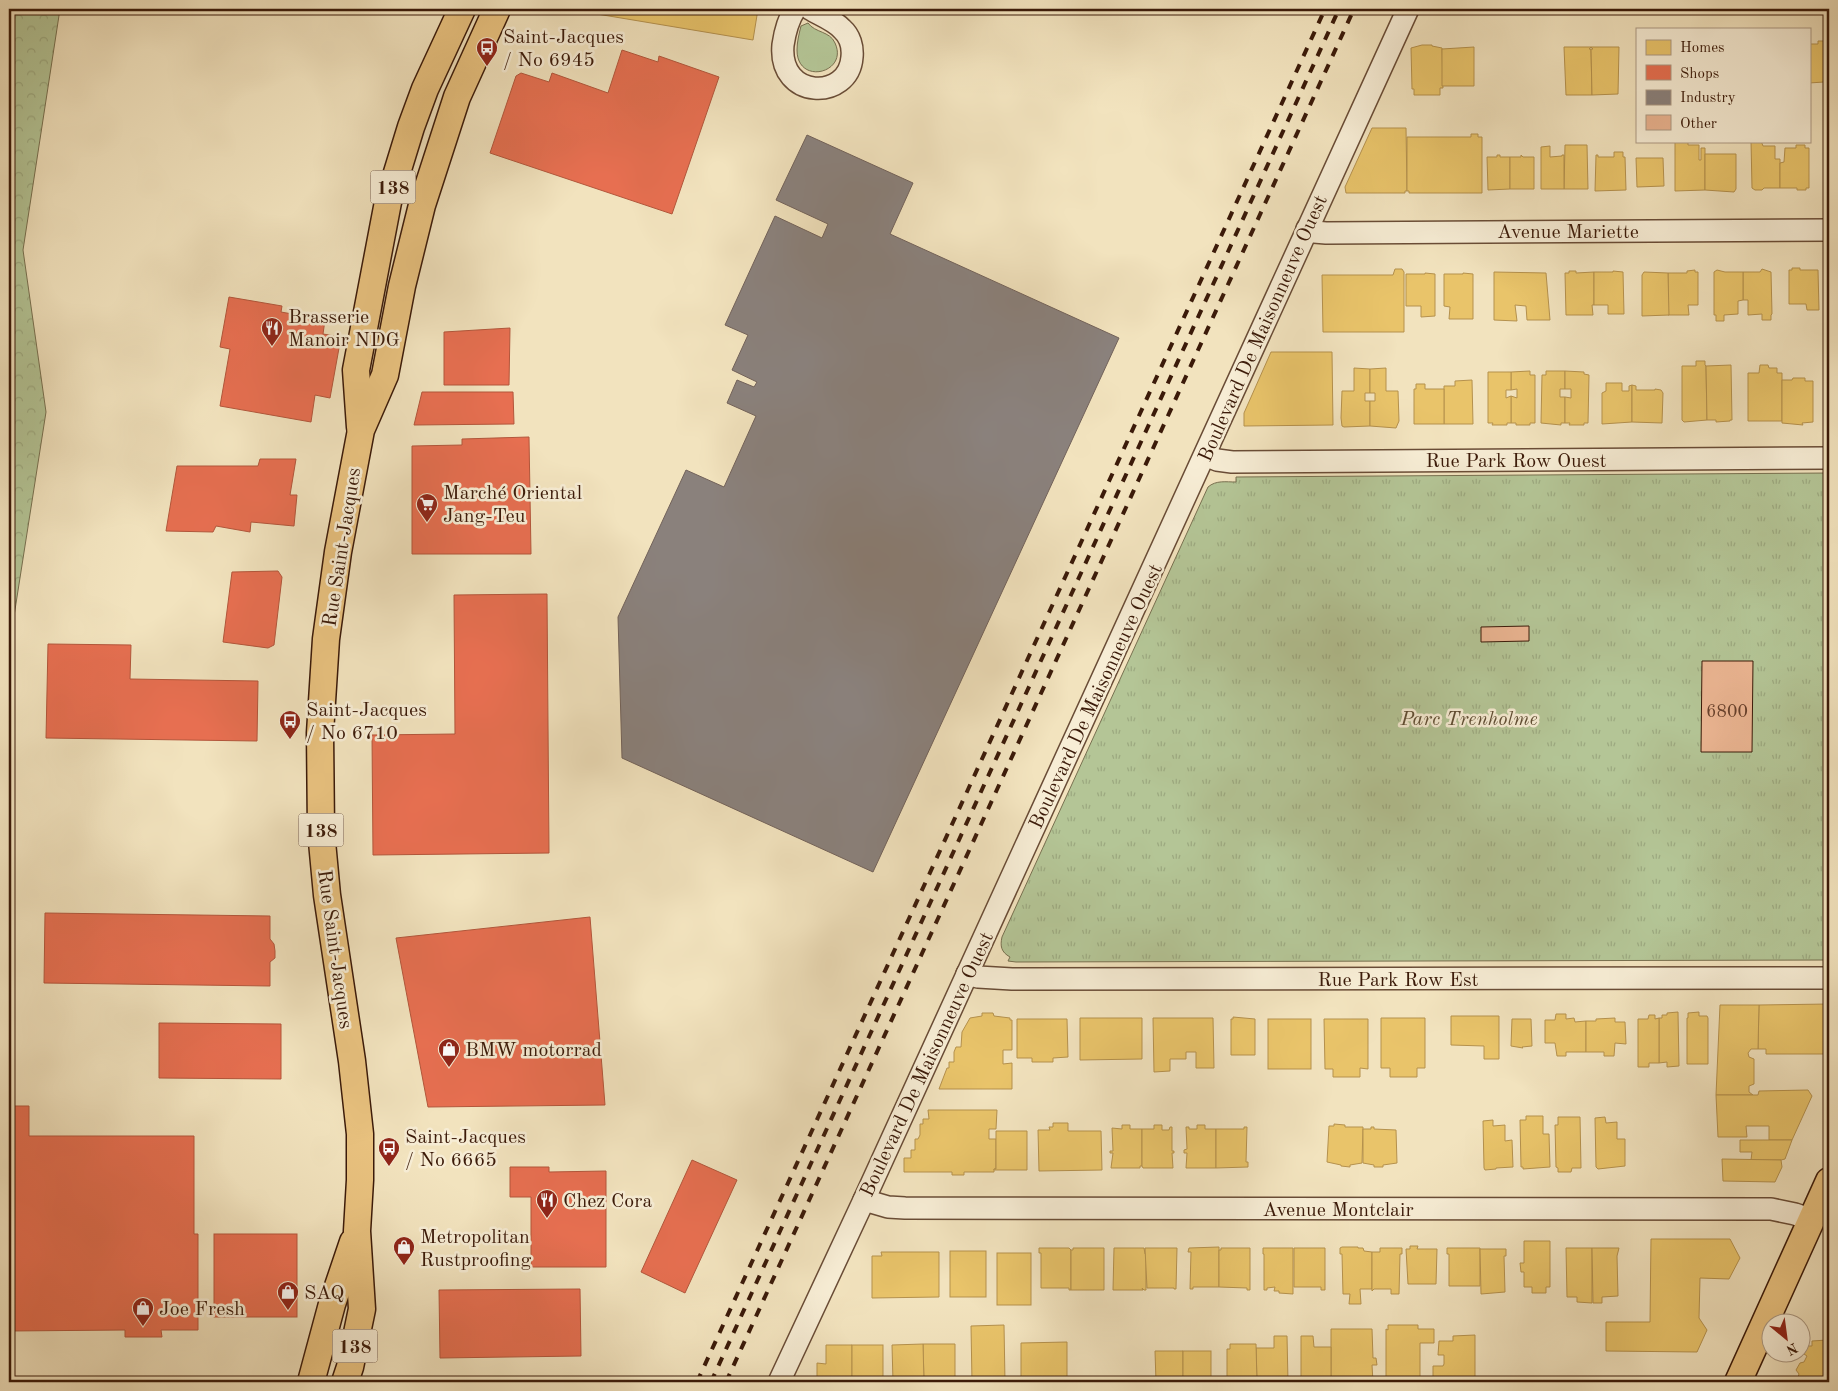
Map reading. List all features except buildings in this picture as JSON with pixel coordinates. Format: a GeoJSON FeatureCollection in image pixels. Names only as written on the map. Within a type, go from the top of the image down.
{"type":"FeatureCollection","features":[{"type":"Feature","properties":{"kind":"main road","name":"Rue Saint-Jacques"},"geometry":{"type":"LineString","coordinates":[[361,430],[356,370],[388,202],[417,111],[436,64],[462,9]]}},
{"type":"Feature","properties":{"kind":"main road","name":"Rue Saint-Jacques"},"geometry":{"type":"LineString","coordinates":[[345,1382],[350,1367],[362,1308],[357,1231],[360,1134],[352,1061],[327,895],[321,831],[319,783],[320,718],[326,639],[338,552],[361,430],[385,375],[406,264],[432,169],[457,97],[497,9]]}},
{"type":"Feature","properties":{"kind":"main road"},"geometry":{"type":"LineString","coordinates":[[1738,1382],[1829,1181]]}},
{"type":"Feature","properties":{"kind":"main road","name":"Rue Saint-Jacques"},"geometry":{"type":"LineString","coordinates":[[311,1382],[332,1304],[357,1231]]}},
{"type":"Feature","properties":{"kind":"street"},"geometry":{"type":"LineString","coordinates":[[795,9],[787,21],[782,54],[784,65],[790,76],[799,84],[810,88],[822,88],[833,85],[842,79],[852,60],[852,49],[849,38],[843,29],[810,9]]}},
{"type":"Feature","properties":{"kind":"street","name":"Boulevard De Maisonneuve Ouest"},"geometry":{"type":"LineString","coordinates":[[778,1382],[864,1200],[1408,9]]}},
{"type":"Feature","properties":{"kind":"street","name":"Avenue Mariette"},"geometry":{"type":"LineString","coordinates":[[1307,228],[1314,232],[1326,233],[1829,230]]}},
{"type":"Feature","properties":{"kind":"street","name":"Rue Park Row Ouest"},"geometry":{"type":"LineString","coordinates":[[1205,455],[1217,460],[1232,462],[1829,458]]}},
{"type":"Feature","properties":{"kind":"street","name":"Rue Park Row Est"},"geometry":{"type":"LineString","coordinates":[[967,974],[978,977],[1012,979],[1829,978]]}},
{"type":"Feature","properties":{"kind":"street","name":"Avenue Montclair"},"geometry":{"type":"LineString","coordinates":[[864,1200],[888,1207],[905,1208],[1771,1209],[1812,1220]]}},
{"type":"Feature","properties":{"kind":"green space"},"geometry":{"type":"Polygon","coordinates":[[[9,9],[60,9],[23,250],[46,412],[9,648],[9,9]]]}},
{"type":"Feature","properties":{"kind":"green space"},"geometry":{"type":"Polygon","coordinates":[[[808,23],[814,29],[830,36],[835,43],[837,53],[835,62],[829,68],[821,71],[813,72],[805,68],[799,61],[797,50],[801,26],[808,23]]]}},
{"type":"Feature","properties":{"kind":"green space","name":"Parc Trenholme"},"geometry":{"type":"Polygon","coordinates":[[[1829,473],[1829,960],[1008,961],[1010,957],[1002,948],[1002,937],[1208,487],[1214,483],[1236,482],[1236,477],[1829,473]]]}},
{"type":"Feature","properties":{"kind":"railway"},"geometry":{"type":"LineString","coordinates":[[697,1382],[1325,9]]}},
{"type":"Feature","properties":{"kind":"railway"},"geometry":{"type":"LineString","coordinates":[[711,1382],[1339,9]]}},
{"type":"Feature","properties":{"kind":"railway"},"geometry":{"type":"LineString","coordinates":[[726,1382],[1354,9]]}},
{"type":"Feature","properties":{"kind":"place","name":"Saint-Jacques / No 6945"},"geometry":{"type":"Point","coordinates":[487,67]}},
{"type":"Feature","properties":{"kind":"place","name":"Brasserie Manoir NDG"},"geometry":{"type":"Point","coordinates":[272,347]}},
{"type":"Feature","properties":{"kind":"place","name":"Marché Oriental Jang-Teu"},"geometry":{"type":"Point","coordinates":[427,523]}},
{"type":"Feature","properties":{"kind":"place","name":"Saint-Jacques / No 6710"},"geometry":{"type":"Point","coordinates":[290,740]}},
{"type":"Feature","properties":{"kind":"place","name":"BMW motorrad"},"geometry":{"type":"Point","coordinates":[449,1068]}},
{"type":"Feature","properties":{"kind":"place","name":"Saint-Jacques / No 6665"},"geometry":{"type":"Point","coordinates":[389,1167]}},
{"type":"Feature","properties":{"kind":"place","name":"Chez Cora"},"geometry":{"type":"Point","coordinates":[547,1219]}},
{"type":"Feature","properties":{"kind":"place","name":"Metropolitan Rustproofing"},"geometry":{"type":"Point","coordinates":[404,1266]}},
{"type":"Feature","properties":{"kind":"place","name":"SAQ"},"geometry":{"type":"Point","coordinates":[288,1311]}},
{"type":"Feature","properties":{"kind":"place","name":"Joe Fresh"},"geometry":{"type":"Point","coordinates":[143,1327]}}]}
